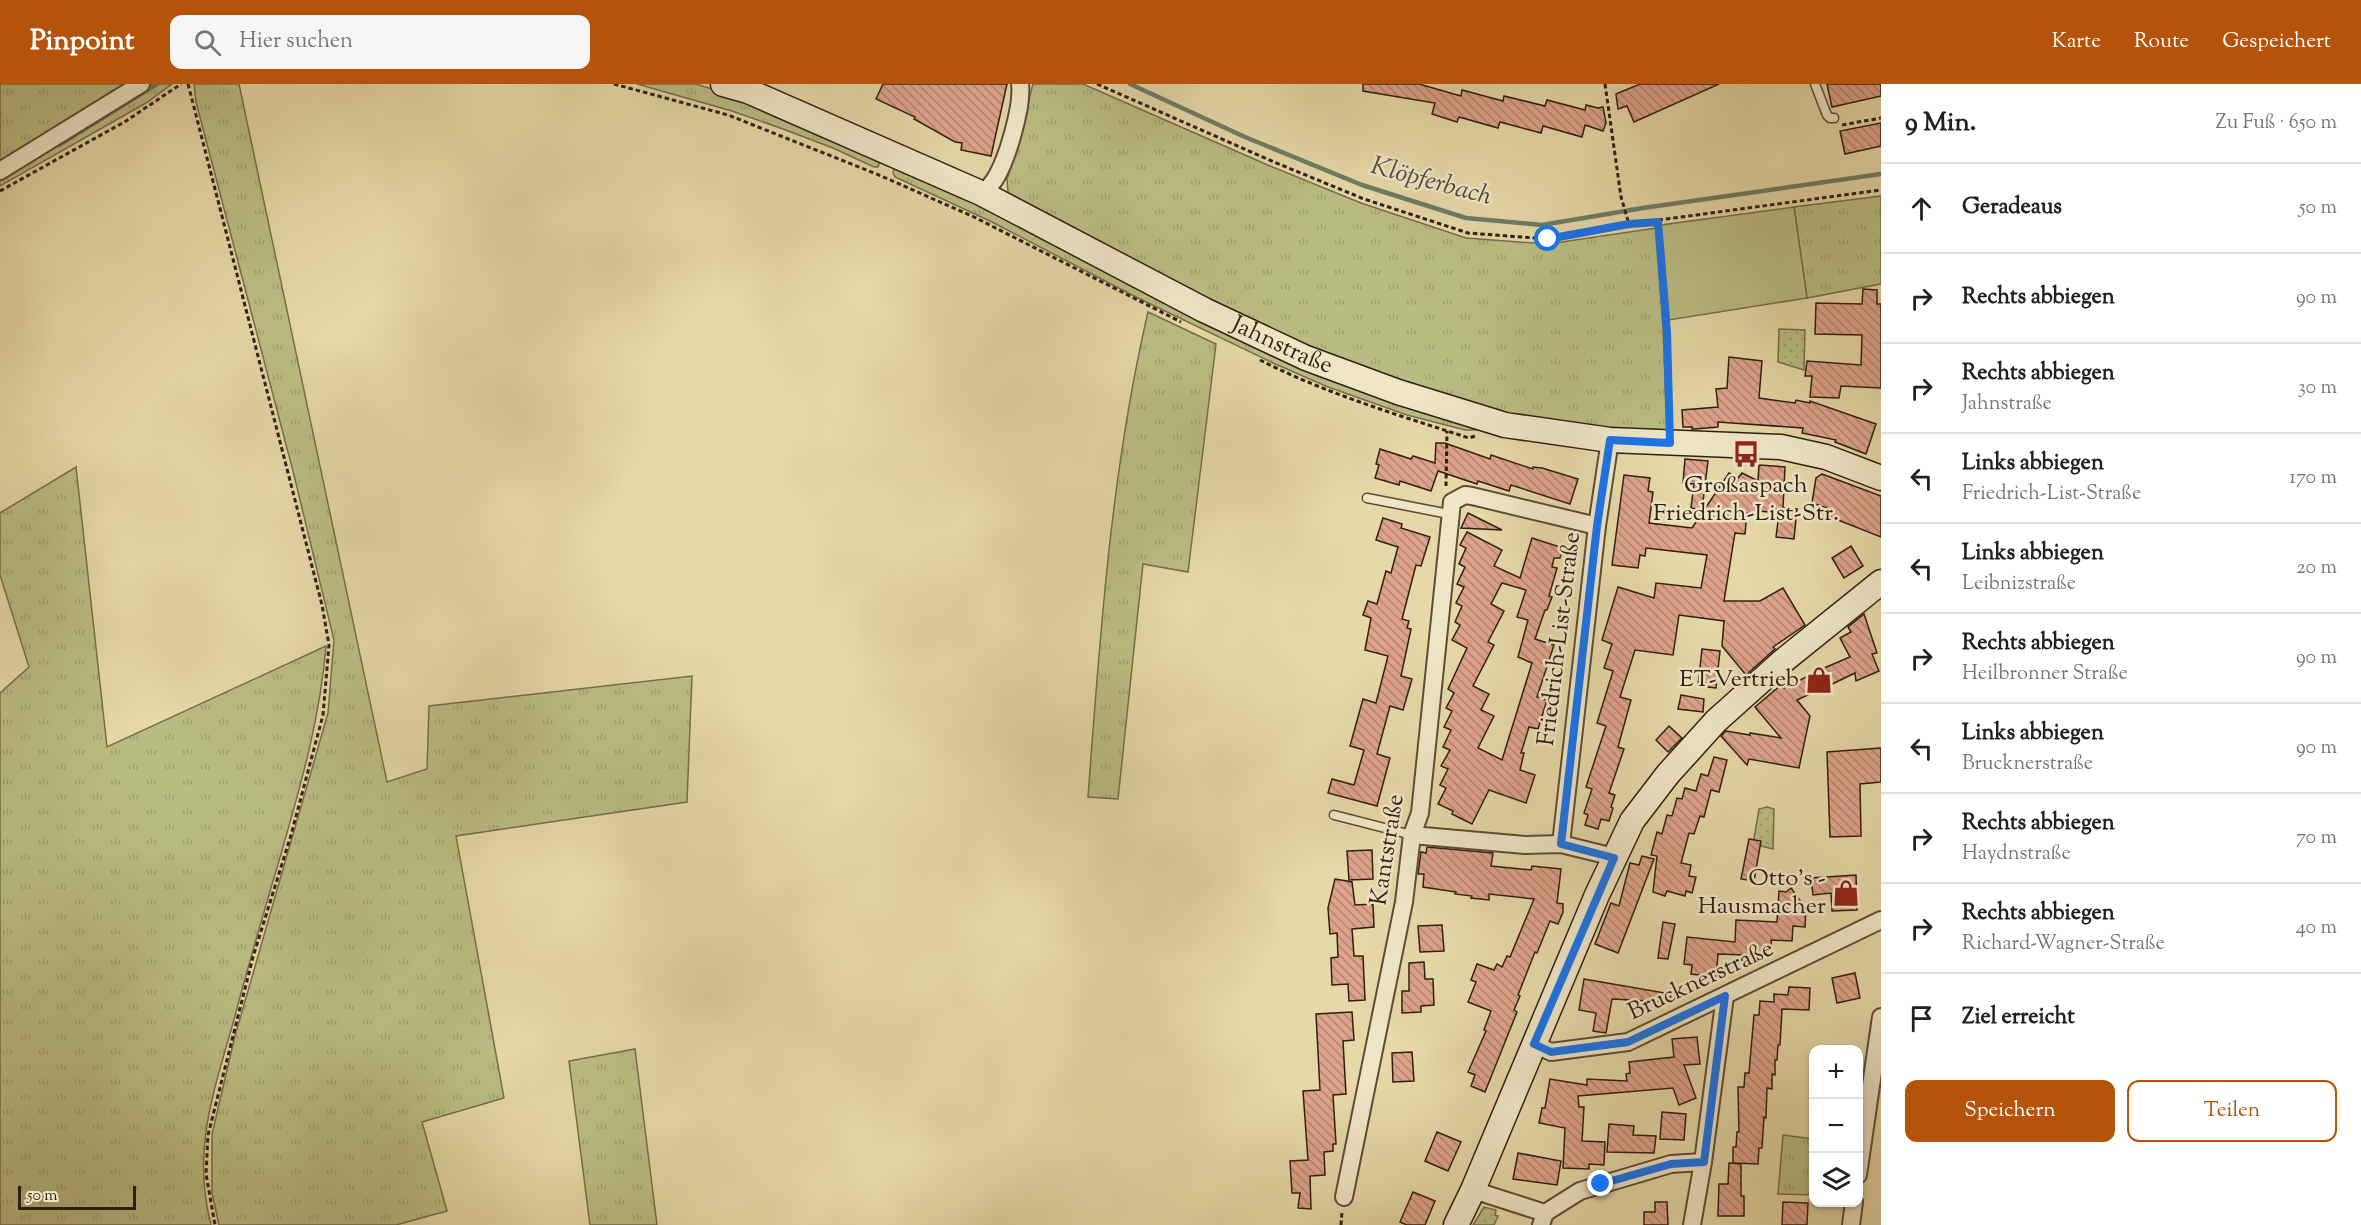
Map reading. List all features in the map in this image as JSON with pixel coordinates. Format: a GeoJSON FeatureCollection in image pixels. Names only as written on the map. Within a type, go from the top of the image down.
{"type":"FeatureCollection","features":[{"type":"Feature","properties":{"kind":"street"},"geometry":{"type":"LineString","coordinates":[[0,171],[141,84]]}},
{"type":"Feature","properties":{"kind":"street","name":"Jahnstraße"},"geometry":{"type":"LineString","coordinates":[[723,84],[748,91],[983,194],[1204,310],[1306,358],[1398,392],[1505,425],[1610,440],[1782,447],[1826,457],[1881,478]]}},
{"type":"Feature","properties":{"kind":"street"},"geometry":{"type":"LineString","coordinates":[[983,194],[996,178],[1011,138],[1022,96],[1020,84]]}},
{"type":"Feature","properties":{"kind":"street","name":"Friedrich-List-Straße"},"geometry":{"type":"LineString","coordinates":[[1561,844],[1597,526],[1610,440]]}},
{"type":"Feature","properties":{"kind":"street"},"geometry":{"type":"LineString","coordinates":[[1450,508],[1465,495],[1597,526]]}},
{"type":"Feature","properties":{"kind":"street","name":"Kantstraße"},"geometry":{"type":"LineString","coordinates":[[1344,1197],[1404,902],[1412,835],[1420,813],[1450,508]]}},
{"type":"Feature","properties":{"kind":"street"},"geometry":{"type":"LineString","coordinates":[[1456,1225],[1632,821],[1668,774],[1716,721],[1783,661],[1881,582]]}},
{"type":"Feature","properties":{"kind":"street"},"geometry":{"type":"LineString","coordinates":[[1412,835],[1525,845],[1561,844],[1614,858]]}},
{"type":"Feature","properties":{"kind":"street","name":"Brucknerstraße"},"geometry":{"type":"LineString","coordinates":[[1534,1044],[1551,1052],[1628,1042],[1881,920]]}},
{"type":"Feature","properties":{"kind":"street"},"geometry":{"type":"LineString","coordinates":[[1692,1225],[1704,1162],[1725,996]]}},
{"type":"Feature","properties":{"kind":"street"},"geometry":{"type":"LineString","coordinates":[[1861,1153],[1881,1017]]}},
{"type":"Feature","properties":{"kind":"street"},"geometry":{"type":"LineString","coordinates":[[1473,1190],[1543,1219],[1580,1191],[1671,1164],[1704,1162]]}},
{"type":"Feature","properties":{"kind":"street"},"geometry":{"type":"LineString","coordinates":[[1851,1225],[1853,1207]]}},
{"type":"Feature","properties":{"kind":"lane"},"geometry":{"type":"LineString","coordinates":[[1815,84],[1827,115],[1834,118]]}},
{"type":"Feature","properties":{"kind":"lane"},"geometry":{"type":"LineString","coordinates":[[1367,498],[1450,508]]}},
{"type":"Feature","properties":{"kind":"lane"},"geometry":{"type":"LineString","coordinates":[[1334,815],[1412,835]]}},
{"type":"Feature","properties":{"kind":"path"},"geometry":{"type":"LineString","coordinates":[[0,191],[126,121],[181,84]]}},
{"type":"Feature","properties":{"kind":"path"},"geometry":{"type":"LineString","coordinates":[[188,84],[322,605],[329,645],[323,715],[291,835],[253,957],[210,1127],[206,1173],[215,1225]]}},
{"type":"Feature","properties":{"kind":"path"},"geometry":{"type":"LineString","coordinates":[[614,84],[728,115],[900,184],[974,217],[1187,325]]}},
{"type":"Feature","properties":{"kind":"path"},"geometry":{"type":"LineString","coordinates":[[1097,84],[1364,199],[1468,233],[1548,239],[1629,224],[1658,222],[1881,190]]}},
{"type":"Feature","properties":{"kind":"path"},"geometry":{"type":"LineString","coordinates":[[1605,84],[1621,197],[1629,224]]}},
{"type":"Feature","properties":{"kind":"path"},"geometry":{"type":"LineString","coordinates":[[1842,125],[1881,118]]}},
{"type":"Feature","properties":{"kind":"path"},"geometry":{"type":"LineString","coordinates":[[1658,222],[1667,332],[1670,443]]}},
{"type":"Feature","properties":{"kind":"path"},"geometry":{"type":"LineString","coordinates":[[1256,358],[1328,392],[1469,438],[1505,425]]}},
{"type":"Feature","properties":{"kind":"path"},"geometry":{"type":"LineString","coordinates":[[1447,431],[1446,489],[1450,508]]}},
{"type":"Feature","properties":{"kind":"green space"},"geometry":{"type":"Polygon","coordinates":[[[0,84],[133,84],[0,162],[0,84]]]}},
{"type":"Feature","properties":{"kind":"green space"},"geometry":{"type":"Polygon","coordinates":[[[152,84],[172,84],[146,103],[0,186],[0,175],[152,84]]]}},
{"type":"Feature","properties":{"kind":"green space"},"geometry":{"type":"Polygon","coordinates":[[[194,84],[239,84],[387,782],[427,769],[429,706],[692,676],[687,802],[456,836],[504,1098],[422,1122],[447,1211],[396,1225],[219,1225],[212,1193],[212,1134],[235,1036],[328,713],[334,640],[293,471],[196,102],[194,84]]]}},
{"type":"Feature","properties":{"kind":"green space"},"geometry":{"type":"Polygon","coordinates":[[[637,84],[696,84],[731,95],[881,158],[878,167],[874,167],[833,148],[732,111],[637,84]]]}},
{"type":"Feature","properties":{"kind":"green space"},"geometry":{"type":"Polygon","coordinates":[[[1033,84],[1083,84],[1361,203],[1466,238],[1548,244],[1656,228],[1667,430],[1613,428],[1475,410],[1314,352],[1014,202],[1008,192],[1007,180],[1033,84]]]}},
{"type":"Feature","properties":{"kind":"green space"},"geometry":{"type":"Polygon","coordinates":[[[895,167],[1479,427],[1479,430],[1465,430],[1407,415],[1328,387],[1273,363],[1136,297],[992,222],[895,177],[893,172],[895,167]]]}},
{"type":"Feature","properties":{"kind":"green space"},"geometry":{"type":"Polygon","coordinates":[[[1881,196],[1881,284],[1807,298],[1794,207],[1881,196]]]}},
{"type":"Feature","properties":{"kind":"green space"},"geometry":{"type":"Polygon","coordinates":[[[1794,207],[1807,298],[1669,320],[1661,225],[1794,207]]]}},
{"type":"Feature","properties":{"kind":"green space"},"geometry":{"type":"Polygon","coordinates":[[[1148,312],[1216,344],[1188,572],[1143,564],[1118,799],[1088,797],[1103,614],[1116,493],[1135,372],[1148,312]]]}},
{"type":"Feature","properties":{"kind":"green space"},"geometry":{"type":"Polygon","coordinates":[[[1779,329],[1805,330],[1804,370],[1778,362],[1779,329]]]}},
{"type":"Feature","properties":{"kind":"green space"},"geometry":{"type":"Polygon","coordinates":[[[76,467],[107,747],[326,646],[319,699],[302,777],[251,955],[208,1119],[204,1170],[205,1197],[211,1225],[0,1225],[0,693],[29,667],[0,575],[0,513],[76,467]]]}},
{"type":"Feature","properties":{"kind":"green space"},"geometry":{"type":"Polygon","coordinates":[[[1767,807],[1774,809],[1773,849],[1753,844],[1759,809],[1767,807]]]}},
{"type":"Feature","properties":{"kind":"green space"},"geometry":{"type":"Polygon","coordinates":[[[635,1049],[657,1225],[590,1225],[569,1061],[635,1049]]]}},
{"type":"Feature","properties":{"kind":"green space"},"geometry":{"type":"Polygon","coordinates":[[[1783,1135],[1809,1138],[1809,1195],[1778,1194],[1783,1135]]]}},
{"type":"Feature","properties":{"kind":"green space"},"geometry":{"type":"Polygon","coordinates":[[[1484,1207],[1496,1210],[1495,1215],[1498,1216],[1494,1225],[1473,1225],[1484,1207]]]}},
{"type":"Feature","properties":{"kind":"building"},"geometry":{"type":"Polygon","coordinates":[[[883,84],[1007,84],[991,156],[961,150],[962,143],[955,142],[914,119],[915,117],[876,99],[883,84]]]}},
{"type":"Feature","properties":{"kind":"building"},"geometry":{"type":"Polygon","coordinates":[[[1363,84],[1419,84],[1461,96],[1462,90],[1503,101],[1504,96],[1545,106],[1547,100],[1585,110],[1586,105],[1603,107],[1606,123],[1603,131],[1585,125],[1582,137],[1543,126],[1541,133],[1500,122],[1498,128],[1459,117],[1457,122],[1432,114],[1435,103],[1363,91],[1363,84]]]}},
{"type":"Feature","properties":{"kind":"building"},"geometry":{"type":"Polygon","coordinates":[[[1640,84],[1719,84],[1634,122],[1627,106],[1618,109],[1616,94],[1640,84]]]}},
{"type":"Feature","properties":{"kind":"building"},"geometry":{"type":"Polygon","coordinates":[[[1827,84],[1881,84],[1881,96],[1832,107],[1827,84]]]}},
{"type":"Feature","properties":{"kind":"building"},"geometry":{"type":"Polygon","coordinates":[[[1881,123],[1881,146],[1845,154],[1840,131],[1881,123]]]}},
{"type":"Feature","properties":{"kind":"building"},"geometry":{"type":"Polygon","coordinates":[[[1863,289],[1877,290],[1877,304],[1881,304],[1881,388],[1841,386],[1839,398],[1810,397],[1812,376],[1805,376],[1807,361],[1861,365],[1862,335],[1815,334],[1816,303],[1862,304],[1863,289]]]}},
{"type":"Feature","properties":{"kind":"building"},"geometry":{"type":"Polygon","coordinates":[[[1729,357],[1762,361],[1759,398],[1795,403],[1796,400],[1810,403],[1810,401],[1876,424],[1866,454],[1835,442],[1836,440],[1802,433],[1803,428],[1718,422],[1718,427],[1692,429],[1692,427],[1683,427],[1682,410],[1718,407],[1716,389],[1727,388],[1729,357]]]}},
{"type":"Feature","properties":{"kind":"building"},"geometry":{"type":"Polygon","coordinates":[[[1436,443],[1445,443],[1490,459],[1491,455],[1533,469],[1533,467],[1542,468],[1578,479],[1570,504],[1511,485],[1509,491],[1478,481],[1477,484],[1438,471],[1431,491],[1400,481],[1399,485],[1375,478],[1380,449],[1411,459],[1413,456],[1435,463],[1436,443]]]}},
{"type":"Feature","properties":{"kind":"building"},"geometry":{"type":"Polygon","coordinates":[[[1685,459],[1708,461],[1702,510],[1691,508],[1694,484],[1683,483],[1685,459]]]}},
{"type":"Feature","properties":{"kind":"building"},"geometry":{"type":"Polygon","coordinates":[[[1759,465],[1785,467],[1783,508],[1797,509],[1794,539],[1776,537],[1779,513],[1759,511],[1756,514],[1747,513],[1745,534],[1735,533],[1724,601],[1760,601],[1783,588],[1805,625],[1773,647],[1775,649],[1746,675],[1722,646],[1724,621],[1679,615],[1673,655],[1635,650],[1620,697],[1631,700],[1618,747],[1624,749],[1609,793],[1615,795],[1611,807],[1613,808],[1609,821],[1601,819],[1598,829],[1585,825],[1588,815],[1584,813],[1592,789],[1586,787],[1606,726],[1597,723],[1613,671],[1604,668],[1612,644],[1602,640],[1618,587],[1654,598],[1656,583],[1701,588],[1707,555],[1646,548],[1645,556],[1640,555],[1638,568],[1612,565],[1624,475],[1650,478],[1648,491],[1653,492],[1649,523],[1692,528],[1729,473],[1738,478],[1742,473],[1758,481],[1759,465]]]}},
{"type":"Feature","properties":{"kind":"building"},"geometry":{"type":"Polygon","coordinates":[[[1822,474],[1881,496],[1881,537],[1828,516],[1830,509],[1812,503],[1816,478],[1822,474]]]}},
{"type":"Feature","properties":{"kind":"building"},"geometry":{"type":"Polygon","coordinates":[[[1468,513],[1502,530],[1461,528],[1468,513]]]}},
{"type":"Feature","properties":{"kind":"building"},"geometry":{"type":"Polygon","coordinates":[[[1383,518],[1402,524],[1401,528],[1430,537],[1421,566],[1416,565],[1402,619],[1409,621],[1407,628],[1411,629],[1401,676],[1412,679],[1403,710],[1390,706],[1377,754],[1390,758],[1377,806],[1328,793],[1332,779],[1354,785],[1364,750],[1350,746],[1363,699],[1376,703],[1388,656],[1365,650],[1371,618],[1363,615],[1368,601],[1377,604],[1386,571],[1391,573],[1398,547],[1376,540],[1383,518]]]}},
{"type":"Feature","properties":{"kind":"building"},"geometry":{"type":"Polygon","coordinates":[[[1467,532],[1502,550],[1494,566],[1520,578],[1532,538],[1563,548],[1560,558],[1554,558],[1552,567],[1557,568],[1549,596],[1552,597],[1535,639],[1554,645],[1537,697],[1547,700],[1538,729],[1529,727],[1521,753],[1524,753],[1520,770],[1535,775],[1526,803],[1489,790],[1472,824],[1438,804],[1446,788],[1440,785],[1448,769],[1441,766],[1450,750],[1443,747],[1451,730],[1444,727],[1452,711],[1446,708],[1454,693],[1448,689],[1467,648],[1452,640],[1460,625],[1455,622],[1462,606],[1456,603],[1464,587],[1457,584],[1465,567],[1459,564],[1466,548],[1460,545],[1467,532]],[[1502,583],[1491,604],[1504,611],[1488,642],[1494,645],[1473,686],[1489,694],[1481,710],[1494,716],[1478,748],[1502,760],[1532,663],[1518,657],[1528,620],[1517,617],[1526,590],[1502,583]]]}},
{"type":"Feature","properties":{"kind":"building"},"geometry":{"type":"Polygon","coordinates":[[[1851,546],[1863,566],[1844,578],[1832,558],[1851,546]]]}},
{"type":"Feature","properties":{"kind":"building"},"geometry":{"type":"Polygon","coordinates":[[[1864,614],[1877,653],[1872,654],[1879,671],[1856,681],[1855,673],[1824,688],[1824,668],[1850,657],[1840,638],[1851,632],[1848,627],[1864,614]]]}},
{"type":"Feature","properties":{"kind":"building"},"geometry":{"type":"Polygon","coordinates":[[[1702,649],[1720,651],[1716,688],[1698,686],[1702,649]]]}},
{"type":"Feature","properties":{"kind":"building"},"geometry":{"type":"Polygon","coordinates":[[[1820,670],[1816,691],[1797,700],[1810,716],[1799,768],[1749,759],[1747,765],[1721,736],[1726,731],[1781,738],[1755,707],[1781,685],[1784,688],[1820,670]]]}},
{"type":"Feature","properties":{"kind":"building"},"geometry":{"type":"Polygon","coordinates":[[[1681,695],[1704,699],[1703,712],[1678,709],[1681,695]]]}},
{"type":"Feature","properties":{"kind":"building"},"geometry":{"type":"Polygon","coordinates":[[[1669,726],[1682,738],[1668,752],[1656,740],[1669,726]]]}},
{"type":"Feature","properties":{"kind":"building"},"geometry":{"type":"Polygon","coordinates":[[[1881,748],[1881,782],[1860,784],[1861,836],[1830,837],[1827,752],[1881,748]]]}},
{"type":"Feature","properties":{"kind":"building"},"geometry":{"type":"Polygon","coordinates":[[[1714,757],[1727,760],[1719,792],[1711,790],[1704,817],[1700,816],[1694,834],[1689,833],[1681,863],[1691,865],[1689,876],[1696,877],[1692,893],[1686,891],[1685,896],[1667,891],[1665,896],[1653,892],[1657,856],[1651,855],[1657,832],[1662,834],[1667,815],[1672,816],[1677,798],[1682,799],[1685,788],[1696,791],[1701,774],[1708,776],[1714,757]]]}},
{"type":"Feature","properties":{"kind":"building"},"geometry":{"type":"Polygon","coordinates":[[[1749,839],[1761,841],[1754,881],[1741,879],[1749,839]]]}},
{"type":"Feature","properties":{"kind":"building"},"geometry":{"type":"Polygon","coordinates":[[[1427,847],[1493,853],[1491,866],[1531,870],[1532,866],[1561,869],[1557,903],[1563,904],[1563,912],[1558,924],[1550,921],[1537,953],[1535,952],[1518,995],[1520,996],[1514,1010],[1517,1012],[1485,1092],[1471,1086],[1475,1075],[1468,1072],[1486,1031],[1484,1030],[1491,1011],[1468,1002],[1476,982],[1471,980],[1477,964],[1494,970],[1497,964],[1502,967],[1507,956],[1510,957],[1534,899],[1489,894],[1489,900],[1423,887],[1424,874],[1418,874],[1421,852],[1426,853],[1427,847]]]}},
{"type":"Feature","properties":{"kind":"building"},"geometry":{"type":"Polygon","coordinates":[[[1372,850],[1373,879],[1349,880],[1347,851],[1372,850]]]}},
{"type":"Feature","properties":{"kind":"building"},"geometry":{"type":"Polygon","coordinates":[[[1642,856],[1654,859],[1618,953],[1595,944],[1611,903],[1619,906],[1630,863],[1639,865],[1642,856]]]}},
{"type":"Feature","properties":{"kind":"building"},"geometry":{"type":"Polygon","coordinates":[[[1856,875],[1857,910],[1832,911],[1831,893],[1813,895],[1811,878],[1856,875]]]}},
{"type":"Feature","properties":{"kind":"building"},"geometry":{"type":"Polygon","coordinates":[[[1335,879],[1352,882],[1355,905],[1373,904],[1374,927],[1352,929],[1354,956],[1363,956],[1365,1000],[1349,1001],[1348,984],[1332,985],[1331,958],[1338,957],[1337,933],[1330,934],[1328,908],[1335,879]]]}},
{"type":"Feature","properties":{"kind":"building"},"geometry":{"type":"Polygon","coordinates":[[[1791,888],[1806,909],[1805,927],[1793,926],[1792,941],[1771,940],[1772,956],[1718,954],[1716,977],[1691,974],[1692,965],[1684,964],[1687,937],[1735,942],[1736,920],[1777,922],[1779,891],[1786,892],[1791,888]]]}},
{"type":"Feature","properties":{"kind":"building"},"geometry":{"type":"Polygon","coordinates":[[[1663,922],[1675,924],[1668,959],[1658,958],[1663,922]]]}},
{"type":"Feature","properties":{"kind":"building"},"geometry":{"type":"Polygon","coordinates":[[[1442,925],[1444,951],[1420,952],[1418,926],[1442,925]]]}},
{"type":"Feature","properties":{"kind":"building"},"geometry":{"type":"Polygon","coordinates":[[[1424,962],[1425,979],[1433,979],[1434,1005],[1421,1006],[1421,1012],[1402,1013],[1402,991],[1409,991],[1409,963],[1424,962]]]}},
{"type":"Feature","properties":{"kind":"building"},"geometry":{"type":"Polygon","coordinates":[[[1855,973],[1860,998],[1837,1003],[1832,978],[1855,973]]]}},
{"type":"Feature","properties":{"kind":"building"},"geometry":{"type":"Polygon","coordinates":[[[1584,979],[1671,994],[1670,1002],[1612,999],[1606,1033],[1593,1031],[1596,1013],[1579,1010],[1584,979]]]}},
{"type":"Feature","properties":{"kind":"building"},"geometry":{"type":"Polygon","coordinates":[[[1789,987],[1810,988],[1809,1010],[1782,1009],[1780,1045],[1778,1045],[1777,1060],[1775,1060],[1775,1075],[1772,1074],[1772,1089],[1767,1088],[1766,1118],[1764,1117],[1762,1148],[1759,1148],[1758,1164],[1733,1163],[1733,1147],[1736,1147],[1737,1132],[1739,1132],[1738,1087],[1744,1087],[1745,1073],[1749,1073],[1754,1015],[1759,1015],[1760,1001],[1774,1002],[1774,994],[1788,995],[1789,987]]]}},
{"type":"Feature","properties":{"kind":"building"},"geometry":{"type":"Polygon","coordinates":[[[1352,1012],[1354,1040],[1343,1041],[1346,1094],[1333,1095],[1336,1144],[1333,1144],[1333,1151],[1324,1152],[1325,1175],[1310,1176],[1311,1209],[1298,1208],[1300,1193],[1292,1193],[1290,1161],[1308,1160],[1303,1091],[1320,1090],[1316,1014],[1352,1012]]]}},
{"type":"Feature","properties":{"kind":"building"},"geometry":{"type":"Polygon","coordinates":[[[1697,1037],[1700,1064],[1684,1065],[1696,1098],[1679,1105],[1673,1088],[1578,1096],[1579,1107],[1584,1107],[1582,1141],[1605,1142],[1604,1165],[1589,1164],[1589,1169],[1563,1168],[1565,1128],[1539,1123],[1542,1108],[1545,1108],[1550,1079],[1587,1085],[1587,1079],[1627,1081],[1626,1074],[1630,1073],[1629,1062],[1674,1057],[1672,1039],[1697,1037]]]}},
{"type":"Feature","properties":{"kind":"building"},"geometry":{"type":"Polygon","coordinates":[[[1412,1052],[1414,1081],[1393,1082],[1392,1053],[1412,1052]]]}},
{"type":"Feature","properties":{"kind":"building"},"geometry":{"type":"Polygon","coordinates":[[[1662,1112],[1686,1114],[1684,1140],[1660,1139],[1662,1112]]]}},
{"type":"Feature","properties":{"kind":"building"},"geometry":{"type":"Polygon","coordinates":[[[1609,1124],[1634,1126],[1633,1135],[1656,1136],[1654,1153],[1607,1152],[1609,1124]]]}},
{"type":"Feature","properties":{"kind":"building"},"geometry":{"type":"Polygon","coordinates":[[[1437,1132],[1461,1142],[1448,1171],[1425,1161],[1437,1132]]]}},
{"type":"Feature","properties":{"kind":"building"},"geometry":{"type":"Polygon","coordinates":[[[1518,1153],[1561,1161],[1557,1185],[1513,1179],[1518,1153]]]}},
{"type":"Feature","properties":{"kind":"building"},"geometry":{"type":"Polygon","coordinates":[[[1729,1163],[1741,1164],[1741,1196],[1744,1196],[1744,1216],[1718,1216],[1719,1184],[1728,1184],[1729,1163]]]}},
{"type":"Feature","properties":{"kind":"building"},"geometry":{"type":"Polygon","coordinates":[[[1413,1192],[1435,1201],[1425,1225],[1407,1225],[1400,1222],[1413,1192]]]}},
{"type":"Feature","properties":{"kind":"building"},"geometry":{"type":"Polygon","coordinates":[[[1655,1202],[1667,1202],[1668,1225],[1644,1225],[1644,1212],[1655,1212],[1655,1202]]]}},
{"type":"Feature","properties":{"kind":"building"},"geometry":{"type":"Polygon","coordinates":[[[1783,1202],[1808,1203],[1807,1225],[1782,1225],[1783,1202]]]}},
{"type":"Feature","properties":{"kind":"waterway"},"geometry":{"type":"LineString","coordinates":[[59,145],[157,84]]}},
{"type":"Feature","properties":{"kind":"waterway","name":"Klöpferbach"},"geometry":{"type":"LineString","coordinates":[[1130,84],[1245,137],[1362,185],[1466,218],[1542,225],[1881,174]]}},
{"type":"Feature","properties":{"kind":"place","name":"Großaspach Friedrich-List-Str."},"geometry":{"type":"Point","coordinates":[1746,454]}},
{"type":"Feature","properties":{"kind":"place","name":"ET-Vertrieb"},"geometry":{"type":"Point","coordinates":[1819,680]}},
{"type":"Feature","properties":{"kind":"place","name":"Otto's - Hausmacher"},"geometry":{"type":"Point","coordinates":[1846,893]}},
{"type":"Feature","properties":{"kind":"route"},"geometry":{"type":"LineString","coordinates":[[1548,239],[1629,224],[1658,222],[1667,332],[1670,443],[1610,440],[1597,526],[1561,844],[1614,858],[1534,1044],[1551,1052],[1628,1042],[1725,996],[1704,1162],[1671,1164],[1601,1184]]}}]}
